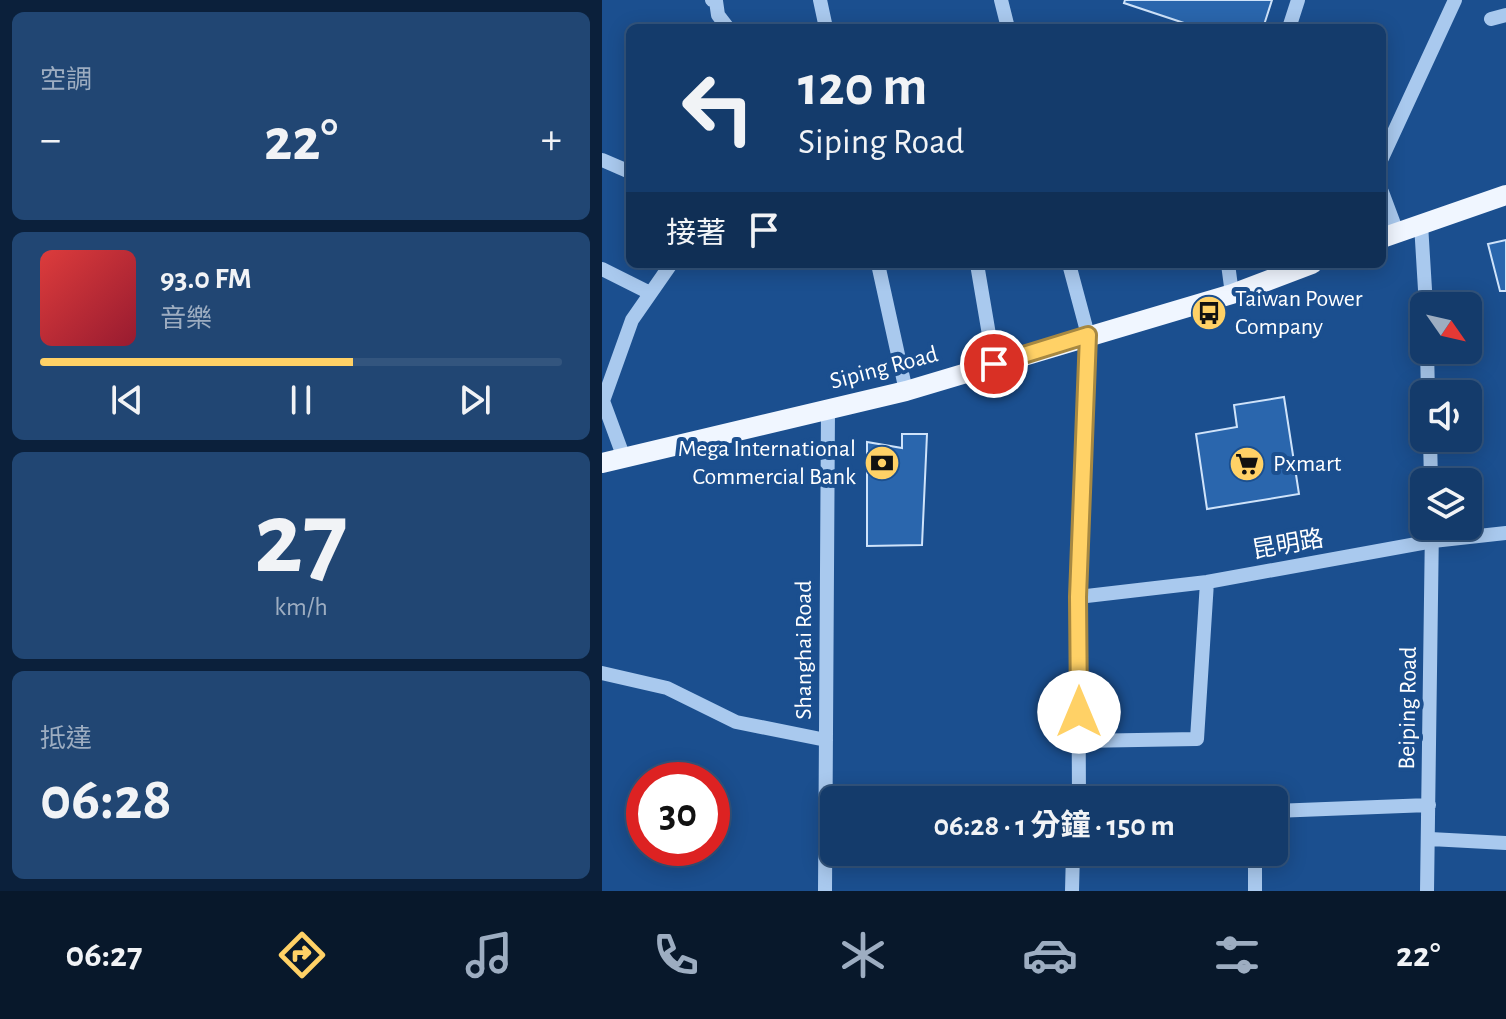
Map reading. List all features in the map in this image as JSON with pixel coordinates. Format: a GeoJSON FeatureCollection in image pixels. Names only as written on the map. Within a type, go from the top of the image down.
{"type":"FeatureCollection","features":[{"type":"Feature","properties":{"kind":"main road"},"geometry":{"type":"LineString","coordinates":[[1390,235],[1506,195]]}},
{"type":"Feature","properties":{"kind":"main road","name":"Siping Road"},"geometry":{"type":"LineString","coordinates":[[602,463],[906,391],[1232,294],[1301,268]]}},
{"type":"Feature","properties":{"kind":"street"},"geometry":{"type":"LineString","coordinates":[[712,0],[716,1],[718,15],[725,24]]}},
{"type":"Feature","properties":{"kind":"street"},"geometry":{"type":"LineString","coordinates":[[820,0],[825,24]]}},
{"type":"Feature","properties":{"kind":"street"},"geometry":{"type":"LineString","coordinates":[[1001,0],[1007,24]]}},
{"type":"Feature","properties":{"kind":"street"},"geometry":{"type":"LineString","coordinates":[[1290,24],[1298,0]]}},
{"type":"Feature","properties":{"kind":"street"},"geometry":{"type":"LineString","coordinates":[[1386,149],[1455,0]]}},
{"type":"Feature","properties":{"kind":"street"},"geometry":{"type":"LineString","coordinates":[[602,160],[626,170]]}},
{"type":"Feature","properties":{"kind":"street"},"geometry":{"type":"LineString","coordinates":[[1386,214],[1390,235]]}},
{"type":"Feature","properties":{"kind":"street"},"geometry":{"type":"LineString","coordinates":[[1421,224],[1425,292]]}},
{"type":"Feature","properties":{"kind":"street"},"geometry":{"type":"LineString","coordinates":[[624,458],[603,401],[632,320],[648,292],[661,283],[669,268]]}},
{"type":"Feature","properties":{"kind":"street"},"geometry":{"type":"LineString","coordinates":[[879,268],[906,391]]}},
{"type":"Feature","properties":{"kind":"street"},"geometry":{"type":"LineString","coordinates":[[978,268],[994,364]]}},
{"type":"Feature","properties":{"kind":"street"},"geometry":{"type":"LineString","coordinates":[[1070,268],[1088,335],[1078,597],[1079,786]]}},
{"type":"Feature","properties":{"kind":"street"},"geometry":{"type":"LineString","coordinates":[[1229,268],[1232,294]]}},
{"type":"Feature","properties":{"kind":"street"},"geometry":{"type":"LineString","coordinates":[[602,269],[648,292]]}},
{"type":"Feature","properties":{"kind":"street","name":"Shanghai Road"},"geometry":{"type":"LineString","coordinates":[[826,786],[828,409]]}},
{"type":"Feature","properties":{"kind":"street","name":"昆明路"},"geometry":{"type":"LineString","coordinates":[[1482,533],[1506,533]]}},
{"type":"Feature","properties":{"kind":"street","name":"昆明路"},"geometry":{"type":"LineString","coordinates":[[1078,597],[1207,582],[1410,539]]}},
{"type":"Feature","properties":{"kind":"street","name":"Beiping Road"},"geometry":{"type":"LineString","coordinates":[[1427,891],[1432,540]]}},
{"type":"Feature","properties":{"kind":"street"},"geometry":{"type":"LineString","coordinates":[[1079,741],[1197,739],[1207,582]]}},
{"type":"Feature","properties":{"kind":"street"},"geometry":{"type":"LineString","coordinates":[[602,673],[667,688],[736,722],[826,740]]}},
{"type":"Feature","properties":{"kind":"street"},"geometry":{"type":"LineString","coordinates":[[1288,810],[1429,805]]}},
{"type":"Feature","properties":{"kind":"street"},"geometry":{"type":"LineString","coordinates":[[1430,839],[1506,843]]}},
{"type":"Feature","properties":{"kind":"street","name":"Shanghai Road"},"geometry":{"type":"LineString","coordinates":[[825,866],[825,891]]}},
{"type":"Feature","properties":{"kind":"street"},"geometry":{"type":"LineString","coordinates":[[1072,866],[1072,891]]}},
{"type":"Feature","properties":{"kind":"street"},"geometry":{"type":"LineString","coordinates":[[1255,866],[1255,891]]}},
{"type":"Feature","properties":{"kind":"building"},"geometry":{"type":"Polygon","coordinates":[[[1125,0],[1272,0],[1264,24],[1187,24],[1124,3],[1125,0]]]}},
{"type":"Feature","properties":{"kind":"building"},"geometry":{"type":"Polygon","coordinates":[[[1506,240],[1506,291],[1500,291],[1488,244],[1506,240]]]}},
{"type":"Feature","properties":{"kind":"building","name":"Pxmart"},"geometry":{"type":"Polygon","coordinates":[[[1284,397],[1299,494],[1207,509],[1196,434],[1237,427],[1234,405],[1284,397]]]}},
{"type":"Feature","properties":{"kind":"building"},"geometry":{"type":"Polygon","coordinates":[[[902,434],[927,434],[922,545],[867,546],[867,442],[902,448],[902,434]]]}},
{"type":"Feature","properties":{"kind":"place","name":"Taiwan Power Company"},"geometry":{"type":"Point","coordinates":[1209,313]}},
{"type":"Feature","properties":{"kind":"place","name":"Mega International Commercial Bank"},"geometry":{"type":"Point","coordinates":[882,463]}},
{"type":"Feature","properties":{"kind":"place","name":"Pxmart"},"geometry":{"type":"Point","coordinates":[1247,464]}},
{"type":"Feature","properties":{"kind":"route"},"geometry":{"type":"LineString","coordinates":[[994,364],[1088,335],[1078,597],[1079,712]]}}]}
